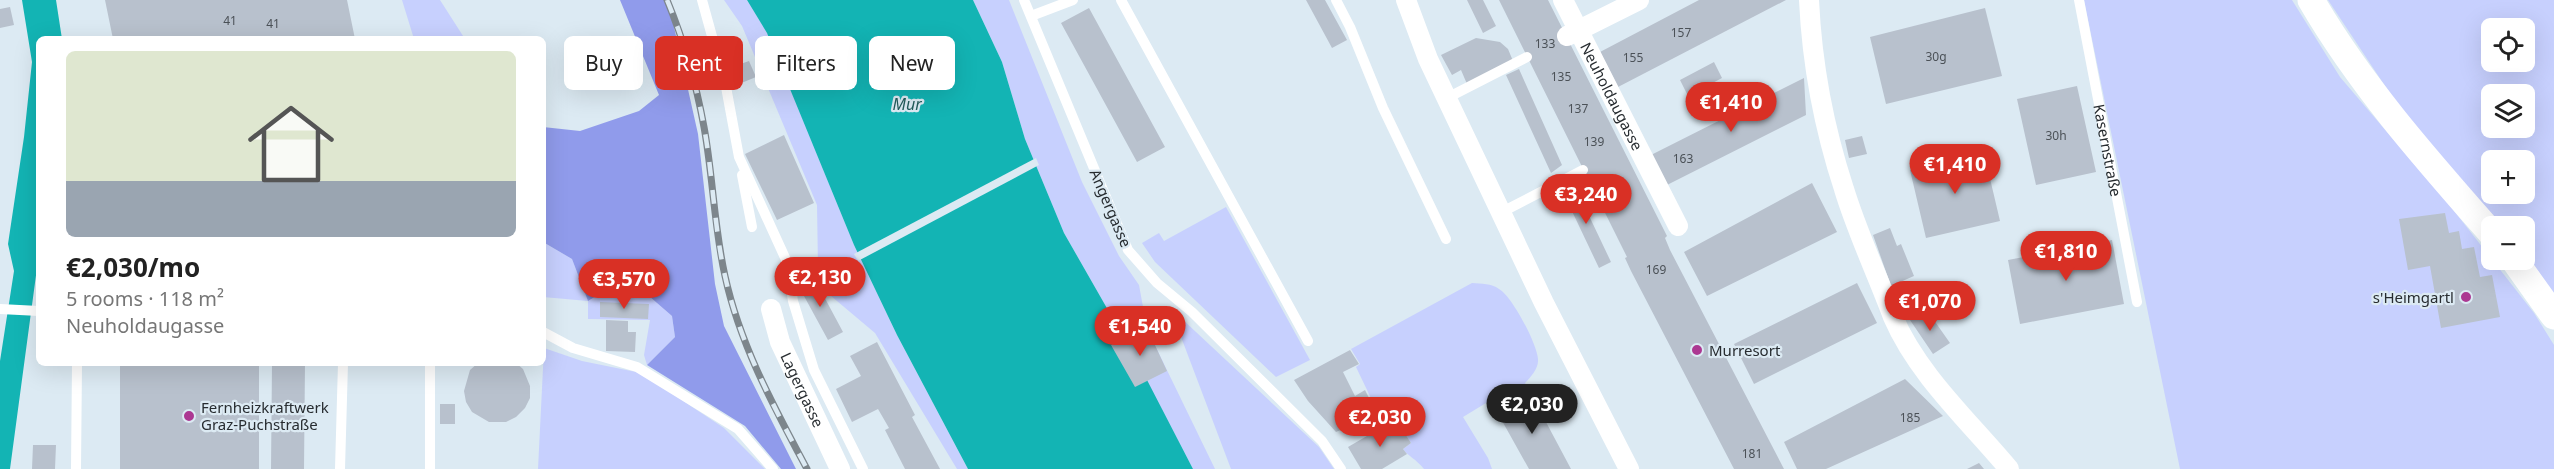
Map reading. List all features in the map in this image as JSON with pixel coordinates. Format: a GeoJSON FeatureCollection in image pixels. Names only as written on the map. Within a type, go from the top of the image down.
{"type":"FeatureCollection","features":[{"type":"Feature","properties":{"kind":"street"},"geometry":{"type":"LineString","coordinates":[[1406,0],[1428,59],[1447,99],[1544,303],[1629,469]]}},
{"type":"Feature","properties":{"kind":"street","name":"Neuholdaugasse"},"geometry":{"type":"LineString","coordinates":[[1563,0],[1572,33],[1678,226]]}},
{"type":"Feature","properties":{"kind":"street","name":"Neuholdaugasse"},"geometry":{"type":"LineString","coordinates":[[1572,33],[1639,0]]}},
{"type":"Feature","properties":{"kind":"street"},"geometry":{"type":"LineString","coordinates":[[1809,0],[1813,57],[1844,189],[1902,338],[1931,377],[2009,469]]}},
{"type":"Feature","properties":{"kind":"street"},"geometry":{"type":"LineString","coordinates":[[2312,0],[2378,100],[2412,144],[2481,222]]}},
{"type":"Feature","properties":{"kind":"street"},"geometry":{"type":"LineString","coordinates":[[2521,270],[2554,316]]}},
{"type":"Feature","properties":{"kind":"street","name":"Lagergasse"},"geometry":{"type":"LineString","coordinates":[[771,309],[780,342],[840,469]]}},
{"type":"Feature","properties":{"kind":"lane"},"geometry":{"type":"LineString","coordinates":[[702,0],[726,87],[752,227]]}},
{"type":"Feature","properties":{"kind":"lane","name":"Angergasse"},"geometry":{"type":"LineString","coordinates":[[1024,0],[1128,250],[1157,283],[1192,312],[1314,433],[1341,469]]}},
{"type":"Feature","properties":{"kind":"lane"},"geometry":{"type":"LineString","coordinates":[[1031,16],[1073,0]]}},
{"type":"Feature","properties":{"kind":"lane"},"geometry":{"type":"LineString","coordinates":[[1121,0],[1308,341]]}},
{"type":"Feature","properties":{"kind":"lane"},"geometry":{"type":"LineString","coordinates":[[1336,0],[1350,27],[1383,108],[1446,239]]}},
{"type":"Feature","properties":{"kind":"lane","name":"Kasernstraße"},"geometry":{"type":"LineString","coordinates":[[2079,0],[2137,302]]}},
{"type":"Feature","properties":{"kind":"lane"},"geometry":{"type":"LineString","coordinates":[[1447,99],[1527,57]]}},
{"type":"Feature","properties":{"kind":"lane"},"geometry":{"type":"LineString","coordinates":[[739,157],[787,262],[793,301],[814,370],[863,469]]}},
{"type":"Feature","properties":{"kind":"lane"},"geometry":{"type":"LineString","coordinates":[[1502,212],[1584,171]]}},
{"type":"Feature","properties":{"kind":"lane"},"geometry":{"type":"LineString","coordinates":[[2,309],[36,310]]}},
{"type":"Feature","properties":{"kind":"lane"},"geometry":{"type":"LineString","coordinates":[[546,334],[573,348],[637,367],[738,429],[773,469]]}},
{"type":"Feature","properties":{"kind":"lane"},"geometry":{"type":"LineString","coordinates":[[76,469],[77,366]]}},
{"type":"Feature","properties":{"kind":"lane"},"geometry":{"type":"LineString","coordinates":[[340,469],[343,366]]}},
{"type":"Feature","properties":{"kind":"lane"},"geometry":{"type":"LineString","coordinates":[[430,366],[430,469]]}},
{"type":"Feature","properties":{"kind":"shaded area"},"geometry":{"type":"Polygon","coordinates":[[[402,0],[440,0],[463,36],[413,36],[402,0]]]}},
{"type":"Feature","properties":{"kind":"shaded area"},"geometry":{"type":"Polygon","coordinates":[[[620,0],[665,0],[676,36],[655,36],[655,85],[643,56],[643,36],[635,36],[620,0]]]}},
{"type":"Feature","properties":{"kind":"shaded area"},"geometry":{"type":"Polygon","coordinates":[[[724,0],[747,0],[767,32],[769,36],[755,36],[755,57],[742,26],[724,0]]]}},
{"type":"Feature","properties":{"kind":"shaded area"},"geometry":{"type":"Polygon","coordinates":[[[973,0],[1009,0],[1082,182],[1119,256],[1139,285],[1147,329],[1215,469],[1193,469],[1124,338],[1064,233],[1025,139],[1002,62],[973,0]]]}},
{"type":"Feature","properties":{"kind":"shaded area"},"geometry":{"type":"Polygon","coordinates":[[[2084,0],[2292,0],[2340,77],[2481,245],[2481,270],[2500,270],[2534,313],[2554,345],[2554,469],[2180,469],[2084,0]]]}},
{"type":"Feature","properties":{"kind":"shaded area"},"geometry":{"type":"Polygon","coordinates":[[[2328,0],[2554,0],[2554,295],[2535,268],[2535,216],[2492,216],[2481,204],[2535,204],[2535,150],[2481,150],[2481,203],[2397,104],[2328,0]]]}},
{"type":"Feature","properties":{"kind":"shaded area"},"geometry":{"type":"Polygon","coordinates":[[[657,90],[688,90],[698,134],[715,284],[724,326],[796,469],[781,469],[745,426],[647,365],[675,337],[672,316],[627,277],[588,301],[572,259],[546,244],[546,127],[580,131],[639,111],[659,95],[657,90]]]}},
{"type":"Feature","properties":{"kind":"shaded area"},"geometry":{"type":"Polygon","coordinates":[[[769,90],[791,90],[854,245],[897,335],[968,469],[957,469],[875,333],[831,296],[818,267],[817,205],[769,90]]]}},
{"type":"Feature","properties":{"kind":"shaded area"},"geometry":{"type":"Polygon","coordinates":[[[1226,207],[1310,360],[1276,377],[1155,262],[1142,243],[1159,233],[1164,241],[1226,207]]]}},
{"type":"Feature","properties":{"kind":"shaded area"},"geometry":{"type":"Polygon","coordinates":[[[546,244],[572,259],[588,301],[546,297],[546,244]]]}},
{"type":"Feature","properties":{"kind":"shaded area"},"geometry":{"type":"Polygon","coordinates":[[[627,277],[672,316],[675,337],[647,365],[644,355],[650,320],[588,319],[588,301],[627,277]]]}},
{"type":"Feature","properties":{"kind":"shaded area"},"geometry":{"type":"Polygon","coordinates":[[[1472,283],[1496,287],[1504,293],[1523,321],[1533,343],[1537,352],[1537,366],[1525,383],[1530,392],[1496,410],[1491,400],[1463,417],[1488,458],[1492,469],[1424,469],[1403,449],[1411,443],[1402,429],[1397,432],[1391,422],[1379,415],[1356,367],[1360,364],[1351,349],[1472,283]]]}},
{"type":"Feature","properties":{"kind":"shaded area"},"geometry":{"type":"Polygon","coordinates":[[[1181,318],[1319,447],[1334,469],[1231,469],[1178,329],[1181,318]]]}},
{"type":"Feature","properties":{"kind":"shaded area"},"geometry":{"type":"Polygon","coordinates":[[[546,349],[582,361],[641,373],[724,428],[765,469],[538,469],[546,349]]]}},
{"type":"Feature","properties":{"kind":"water"},"geometry":{"type":"Polygon","coordinates":[[[22,0],[56,0],[62,36],[36,36],[36,275],[10,469],[0,469],[0,361],[14,271],[8,244],[24,137],[32,62],[22,0]]]}},
{"type":"Feature","properties":{"kind":"water","name":"Mur"},"geometry":{"type":"Polygon","coordinates":[[[747,0],[973,0],[1002,62],[1025,139],[1064,233],[1124,338],[1112,345],[1147,380],[1193,469],[968,469],[897,335],[854,245],[790,90],[857,90],[857,36],[768,36],[747,0]]]}},
{"type":"Feature","properties":{"kind":"pier"},"geometry":{"type":"Polygon","coordinates":[[[1036,158],[1039,165],[858,261],[854,254],[1036,158]]]}},
{"type":"Feature","properties":{"kind":"building"},"geometry":{"type":"Polygon","coordinates":[[[105,0],[347,0],[354,36],[112,36],[105,0]]]}},
{"type":"Feature","properties":{"kind":"building"},"geometry":{"type":"Polygon","coordinates":[[[1306,0],[1325,0],[1347,40],[1332,48],[1306,0]]]}},
{"type":"Feature","properties":{"kind":"building"},"geometry":{"type":"Polygon","coordinates":[[[1467,0],[1483,0],[1496,26],[1483,33],[1467,0]]]}},
{"type":"Feature","properties":{"kind":"building"},"geometry":{"type":"Polygon","coordinates":[[[1499,0],[1548,0],[1667,236],[1665,238],[1670,250],[1784,469],[1734,469],[1631,271],[1625,258],[1627,257],[1499,0]]]}},
{"type":"Feature","properties":{"kind":"building"},"geometry":{"type":"Polygon","coordinates":[[[1699,0],[1786,0],[1618,87],[1600,52],[1699,0]]]}},
{"type":"Feature","properties":{"kind":"building"},"geometry":{"type":"Polygon","coordinates":[[[10,7],[14,25],[0,28],[0,9],[10,7]]]}},
{"type":"Feature","properties":{"kind":"building"},"geometry":{"type":"Polygon","coordinates":[[[1089,8],[1165,147],[1137,162],[1061,23],[1089,8]]]}},
{"type":"Feature","properties":{"kind":"building"},"geometry":{"type":"Polygon","coordinates":[[[1985,8],[2002,76],[1886,104],[1870,37],[1985,8]]]}},
{"type":"Feature","properties":{"kind":"building"},"geometry":{"type":"Polygon","coordinates":[[[1476,38],[1500,42],[1508,49],[1513,61],[1467,84],[1461,70],[1452,75],[1441,55],[1476,38]]]}},
{"type":"Feature","properties":{"kind":"building"},"geometry":{"type":"Polygon","coordinates":[[[749,61],[755,77],[743,82],[743,63],[749,61]]]}},
{"type":"Feature","properties":{"kind":"building"},"geometry":{"type":"Polygon","coordinates":[[[1714,62],[1722,78],[1688,96],[1680,80],[1714,62]]]}},
{"type":"Feature","properties":{"kind":"building"},"geometry":{"type":"Polygon","coordinates":[[[1519,69],[1562,165],[1551,173],[1506,75],[1519,69]]]}},
{"type":"Feature","properties":{"kind":"building"},"geometry":{"type":"Polygon","coordinates":[[[1804,78],[1806,115],[1665,186],[1649,156],[1804,78]]]}},
{"type":"Feature","properties":{"kind":"building"},"geometry":{"type":"Polygon","coordinates":[[[2077,86],[2096,172],[2036,185],[2017,99],[2077,86]]]}},
{"type":"Feature","properties":{"kind":"building"},"geometry":{"type":"Polygon","coordinates":[[[784,135],[814,203],[777,220],[745,154],[784,135]]]}},
{"type":"Feature","properties":{"kind":"building"},"geometry":{"type":"Polygon","coordinates":[[[1862,136],[1867,154],[1849,158],[1845,140],[1862,136]]]}},
{"type":"Feature","properties":{"kind":"building"},"geometry":{"type":"Polygon","coordinates":[[[1984,153],[2000,221],[1926,238],[1910,170],[1984,153]]]}},
{"type":"Feature","properties":{"kind":"building"},"geometry":{"type":"Polygon","coordinates":[[[1573,182],[1611,262],[1599,268],[1561,188],[1573,182]]]}},
{"type":"Feature","properties":{"kind":"building","name":"Murresort"},"geometry":{"type":"Polygon","coordinates":[[[1812,183],[1837,232],[1707,296],[1684,252],[1812,183]]]}},
{"type":"Feature","properties":{"kind":"building","name":"s'Heimgartl"},"geometry":{"type":"Polygon","coordinates":[[[2445,213],[2449,233],[2459,231],[2462,249],[2474,247],[2480,277],[2492,275],[2500,317],[2441,328],[2430,266],[2408,270],[2399,219],[2445,213]]]}},
{"type":"Feature","properties":{"kind":"building"},"geometry":{"type":"Polygon","coordinates":[[[1890,228],[1897,246],[1901,244],[1914,276],[1891,286],[1873,235],[1890,228]]]}},
{"type":"Feature","properties":{"kind":"building"},"geometry":{"type":"Polygon","coordinates":[[[2112,240],[2124,304],[2020,324],[2008,260],[2112,240]]]}},
{"type":"Feature","properties":{"kind":"building"},"geometry":{"type":"Polygon","coordinates":[[[813,276],[843,332],[828,340],[798,285],[813,276]]]}},
{"type":"Feature","properties":{"kind":"building","name":"Murresort"},"geometry":{"type":"Polygon","coordinates":[[[1857,283],[1877,323],[1754,384],[1734,344],[1857,283]]]}},
{"type":"Feature","properties":{"kind":"building"},"geometry":{"type":"Polygon","coordinates":[[[600,302],[649,304],[648,319],[600,317],[600,302]]]}},
{"type":"Feature","properties":{"kind":"building"},"geometry":{"type":"Polygon","coordinates":[[[1923,311],[1928,318],[1931,316],[1950,343],[1933,354],[1910,320],[1923,311]]]}},
{"type":"Feature","properties":{"kind":"building"},"geometry":{"type":"Polygon","coordinates":[[[606,320],[628,321],[628,332],[636,332],[635,352],[606,351],[606,320]]]}},
{"type":"Feature","properties":{"kind":"building"},"geometry":{"type":"Polygon","coordinates":[[[1147,328],[1167,371],[1135,387],[1111,345],[1147,328]]]}},
{"type":"Feature","properties":{"kind":"building"},"geometry":{"type":"Polygon","coordinates":[[[877,342],[915,415],[912,417],[940,469],[905,469],[885,430],[889,428],[878,409],[852,422],[836,389],[861,376],[850,356],[877,342]]]}},
{"type":"Feature","properties":{"kind":"building"},"geometry":{"type":"Polygon","coordinates":[[[1350,350],[1359,364],[1343,372],[1355,396],[1365,390],[1377,414],[1336,432],[1308,401],[1294,380],[1350,350]]]}},
{"type":"Feature","properties":{"kind":"building","name":"Fernheizkraftwerk Graz-Puchstraße"},"geometry":{"type":"Polygon","coordinates":[[[120,366],[259,366],[259,469],[120,469],[120,366]]]}},
{"type":"Feature","properties":{"kind":"building"},"geometry":{"type":"Polygon","coordinates":[[[272,366],[305,366],[304,469],[271,469],[272,366]]]}},
{"type":"Feature","properties":{"kind":"building"},"geometry":{"type":"Polygon","coordinates":[[[475,366],[520,366],[530,386],[530,398],[525,408],[516,417],[506,422],[489,422],[472,412],[466,402],[464,391],[470,370],[475,366]]]}},
{"type":"Feature","properties":{"kind":"building"},"geometry":{"type":"Polygon","coordinates":[[[1905,379],[1943,416],[1826,469],[1797,469],[1784,442],[1905,379]]]}},
{"type":"Feature","properties":{"kind":"building"},"geometry":{"type":"Polygon","coordinates":[[[1530,392],[1571,469],[1529,469],[1496,410],[1530,392]]]}},
{"type":"Feature","properties":{"kind":"building"},"geometry":{"type":"Polygon","coordinates":[[[440,404],[455,404],[455,424],[440,424],[440,404]]]}},
{"type":"Feature","properties":{"kind":"building"},"geometry":{"type":"Polygon","coordinates":[[[1391,422],[1397,432],[1402,429],[1411,443],[1403,449],[1407,454],[1382,469],[1361,469],[1348,447],[1391,422]]]}},
{"type":"Feature","properties":{"kind":"building"},"geometry":{"type":"Polygon","coordinates":[[[33,445],[56,445],[55,469],[32,469],[33,445]]]}},
{"type":"Feature","properties":{"kind":"building"},"geometry":{"type":"Polygon","coordinates":[[[1979,463],[1984,469],[1967,469],[1979,463]]]}},
{"type":"Feature","properties":{"kind":"railway"},"geometry":{"type":"LineString","coordinates":[[667,0],[684,47],[701,111],[721,258],[731,302],[759,375],[807,469]]}},
{"type":"Feature","properties":{"kind":"place","name":"s'Heimgartl"},"geometry":{"type":"Point","coordinates":[2466,297]}},
{"type":"Feature","properties":{"kind":"place","name":"Murresort"},"geometry":{"type":"Point","coordinates":[1697,350]}},
{"type":"Feature","properties":{"kind":"place","name":"Fernheizkraftwerk Graz-Puchstraße"},"geometry":{"type":"Point","coordinates":[189,416]}}]}
